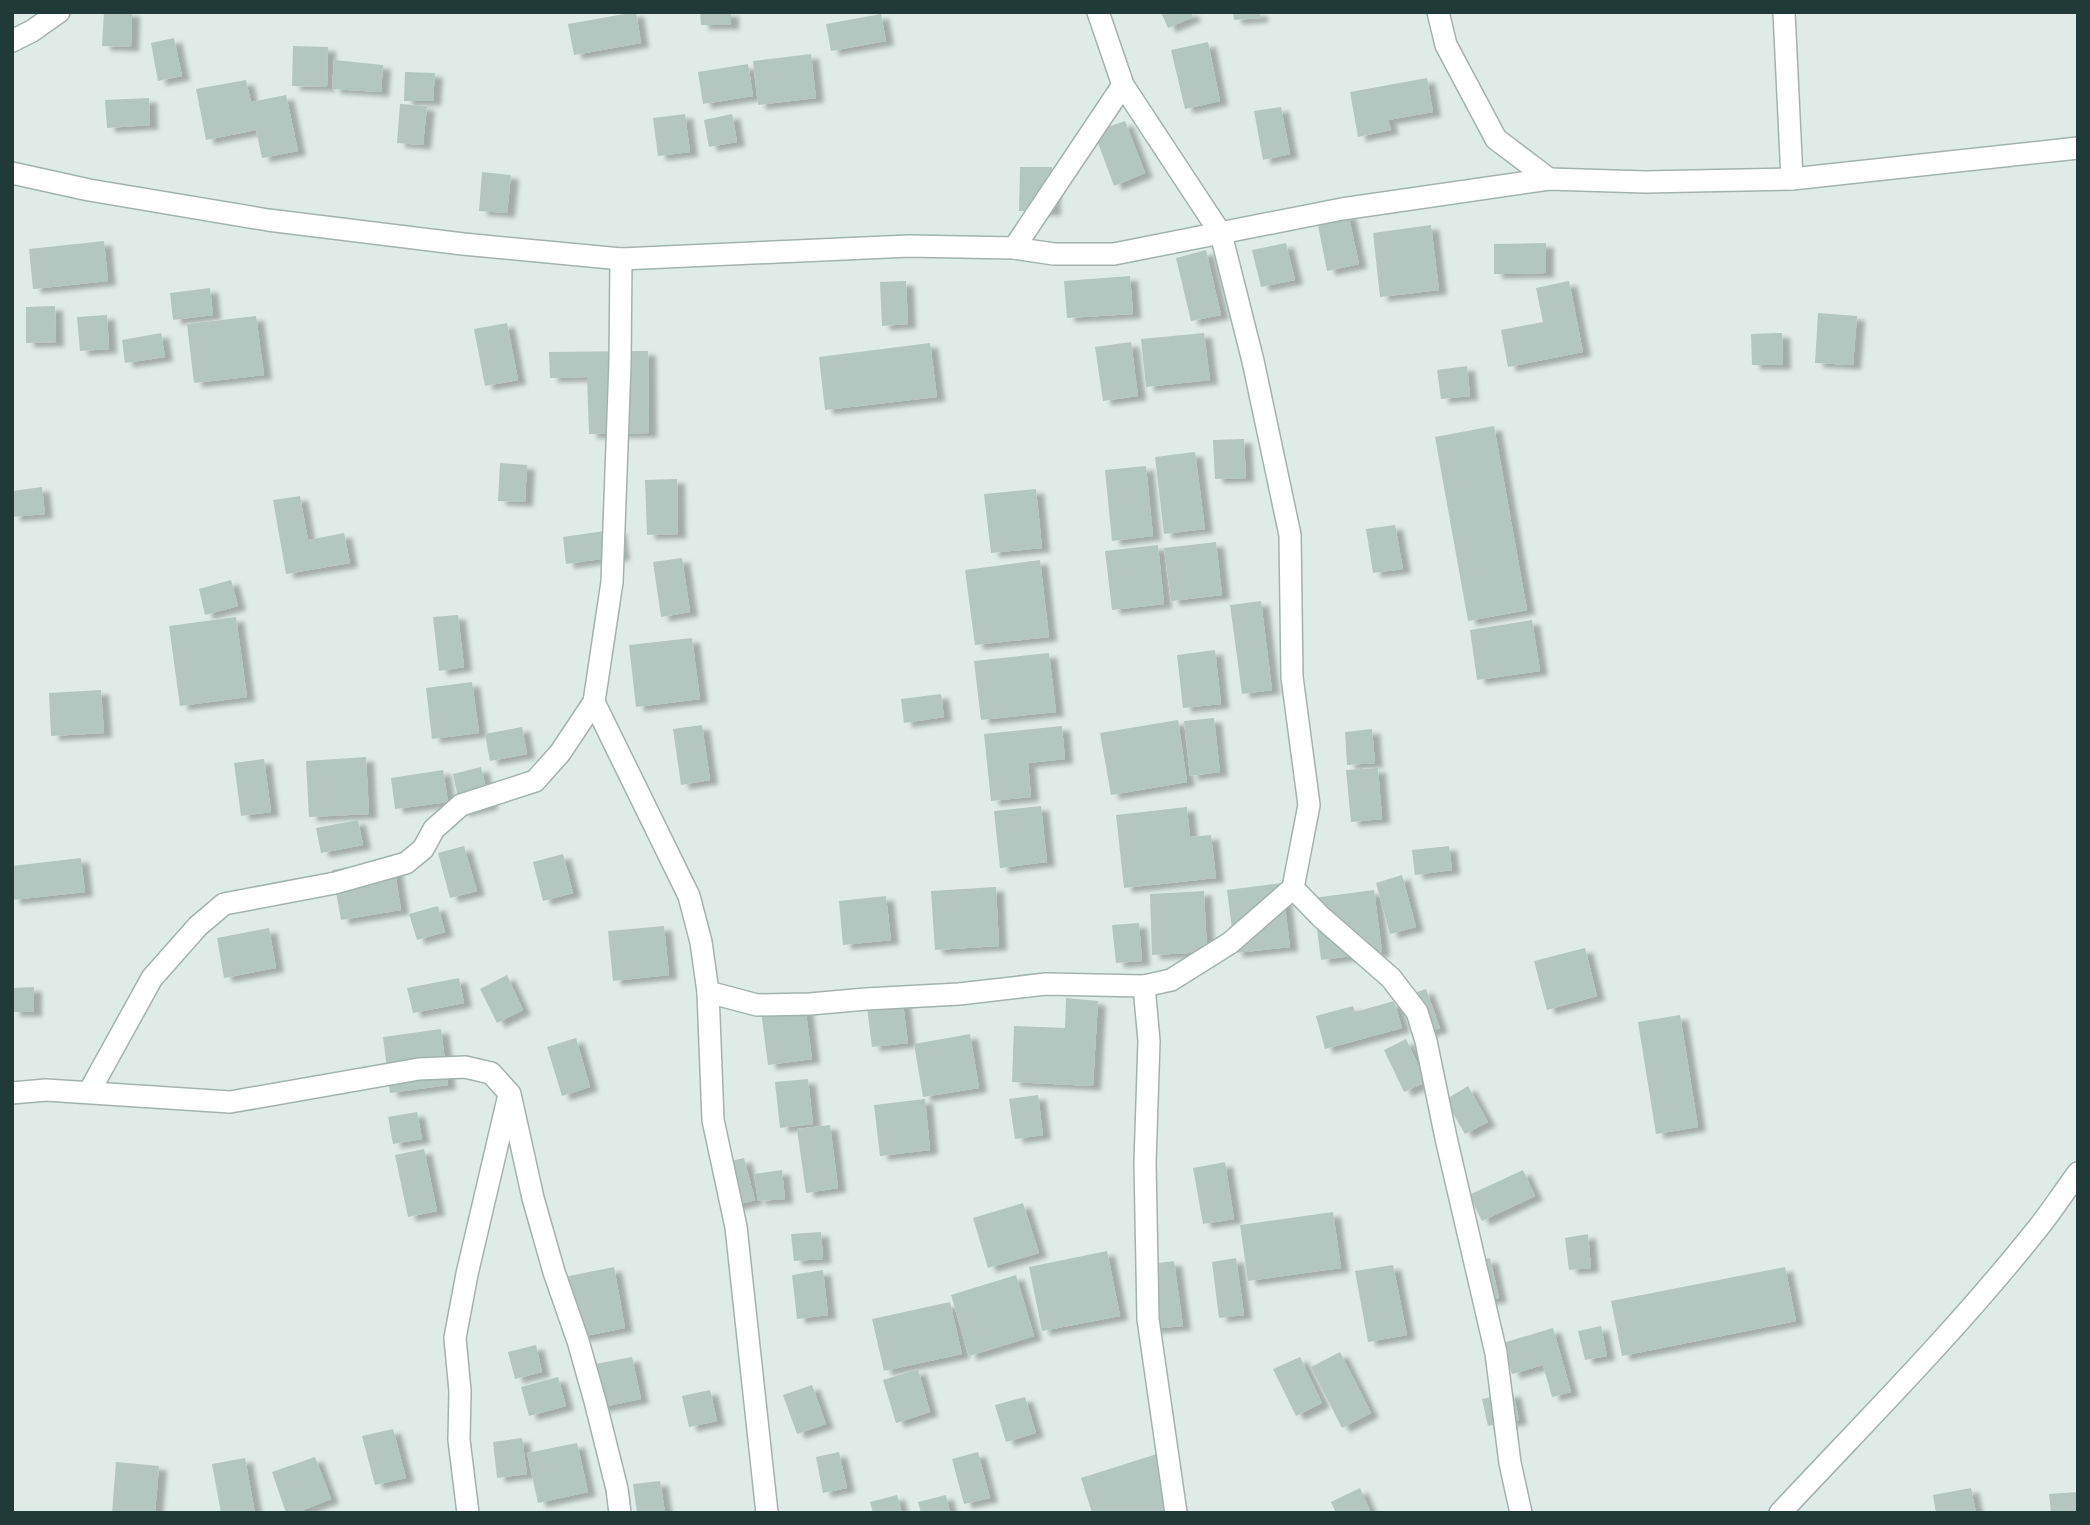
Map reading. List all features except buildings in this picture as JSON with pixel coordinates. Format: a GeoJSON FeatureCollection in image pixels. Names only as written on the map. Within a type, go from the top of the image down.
{"type":"FeatureCollection","features":[{"type":"Feature","properties":{"kind":"street"},"geometry":{"type":"LineString","coordinates":[[12,41],[59,12]]}},
{"type":"Feature","properties":{"kind":"street"},"geometry":{"type":"LineString","coordinates":[[708,992],[757,1005],[959,995],[1046,984],[1144,986],[1171,980],[1230,943],[1293,888],[1309,805],[1292,677],[1290,535],[1253,361],[1221,234],[1123,85],[1098,12]]}},
{"type":"Feature","properties":{"kind":"street"},"geometry":{"type":"LineString","coordinates":[[1437,12],[1446,45],[1496,139],[1549,178]]}},
{"type":"Feature","properties":{"kind":"street"},"geometry":{"type":"LineString","coordinates":[[1784,12],[1792,178]]}},
{"type":"Feature","properties":{"kind":"street"},"geometry":{"type":"LineString","coordinates":[[1014,248],[1123,85]]}},
{"type":"Feature","properties":{"kind":"street"},"geometry":{"type":"LineString","coordinates":[[12,173],[89,190],[268,220],[463,244],[621,259],[909,246],[1014,248],[1054,254],[1114,254],[1342,209],[1549,178],[1645,182],[1792,178],[2078,148]]}},
{"type":"Feature","properties":{"kind":"street"},"geometry":{"type":"LineString","coordinates":[[89,1092],[152,978],[198,926],[224,904],[335,883],[406,863],[423,849],[434,830],[461,805],[534,781],[560,753],[594,702],[612,582],[621,259]]}},
{"type":"Feature","properties":{"kind":"street"},"geometry":{"type":"LineString","coordinates":[[594,702],[689,896],[701,942],[708,992],[713,1120],[736,1227],[767,1513]]}},
{"type":"Feature","properties":{"kind":"street"},"geometry":{"type":"LineString","coordinates":[[1293,888],[1320,916],[1391,978],[1418,1012],[1496,1353],[1510,1463],[1521,1513]]}},
{"type":"Feature","properties":{"kind":"street"},"geometry":{"type":"LineString","coordinates":[[1144,986],[1149,1041],[1145,1163],[1148,1320],[1176,1513]]}},
{"type":"Feature","properties":{"kind":"street"},"geometry":{"type":"LineString","coordinates":[[12,1093],[46,1090],[230,1102],[419,1069],[466,1067],[491,1073],[510,1094],[533,1198],[589,1377],[617,1489],[620,1513]]}},
{"type":"Feature","properties":{"kind":"street"},"geometry":{"type":"LineString","coordinates":[[468,1513],[459,1440],[460,1391],[455,1338],[467,1274],[510,1094]]}},
{"type":"Feature","properties":{"kind":"street"},"geometry":{"type":"LineString","coordinates":[[1780,1513],[1972,1308],[2036,1231],[2078,1173]]}}]}
